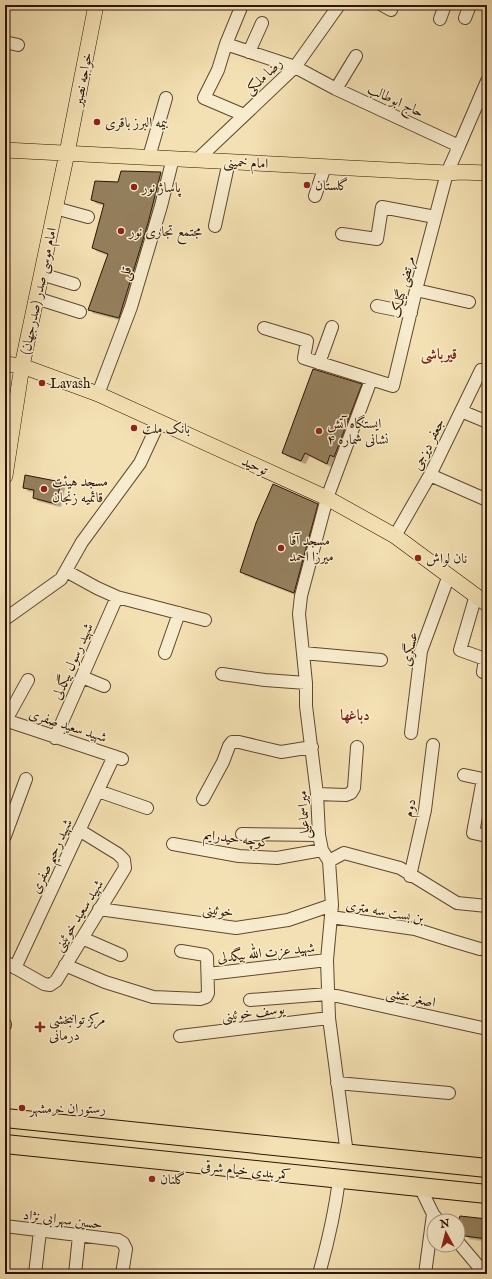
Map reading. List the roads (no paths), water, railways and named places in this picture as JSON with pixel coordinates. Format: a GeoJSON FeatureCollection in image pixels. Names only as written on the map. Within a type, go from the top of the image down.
{"type":"FeatureCollection","features":[{"type":"Feature","properties":{"kind":"highway","name":"کمربندی خیام شرقی"},"geometry":{"type":"LineString","coordinates":[[5,1118],[487,1168]]}},
{"type":"Feature","properties":{"kind":"highway","name":"کمربندی خیام شرقی"},"geometry":{"type":"LineString","coordinates":[[5,1144],[487,1194]]}},
{"type":"Feature","properties":{"kind":"highway"},"geometry":{"type":"LineString","coordinates":[[272,1172],[276,1147]]}},
{"type":"Feature","properties":{"kind":"main road","name":"خواجه نصیر"},"geometry":{"type":"LineString","coordinates":[[67,153],[96,5]]}},
{"type":"Feature","properties":{"kind":"main road","name":"امام خمینی"},"geometry":{"type":"LineString","coordinates":[[5,150],[447,173],[487,173]]}},
{"type":"Feature","properties":{"kind":"main road","name":"(صدرجهان) امام موسی صدر"},"geometry":{"type":"LineString","coordinates":[[5,471],[22,366],[67,153]]}},
{"type":"Feature","properties":{"kind":"main road","name":"توحید"},"geometry":{"type":"LineString","coordinates":[[5,364],[22,366],[98,394],[327,498],[395,536],[481,599]]}},
{"type":"Feature","properties":{"kind":"street"},"geometry":{"type":"LineString","coordinates":[[242,5],[226,44],[218,70],[204,98],[244,115]]}},
{"type":"Feature","properties":{"kind":"street","name":"رضا ملکی"},"geometry":{"type":"LineString","coordinates":[[198,159],[295,67],[339,5]]}},
{"type":"Feature","properties":{"kind":"street"},"geometry":{"type":"LineString","coordinates":[[440,18],[445,5]]}},
{"type":"Feature","properties":{"kind":"street"},"geometry":{"type":"LineString","coordinates":[[466,18],[470,5]]}},
{"type":"Feature","properties":{"kind":"street"},"geometry":{"type":"LineString","coordinates":[[249,52],[262,23]]}},
{"type":"Feature","properties":{"kind":"street"},"geometry":{"type":"LineString","coordinates":[[5,42],[18,45]]}},
{"type":"Feature","properties":{"kind":"street","name":"حاج ابوطالب"},"geometry":{"type":"LineString","coordinates":[[226,44],[295,67],[336,89],[459,146]]}},
{"type":"Feature","properties":{"kind":"street"},"geometry":{"type":"LineString","coordinates":[[336,89],[356,56]]}},
{"type":"Feature","properties":{"kind":"street"},"geometry":{"type":"LineString","coordinates":[[447,173],[459,146],[483,101],[487,81]]}},
{"type":"Feature","properties":{"kind":"street"},"geometry":{"type":"LineString","coordinates":[[149,157],[166,98]]}},
{"type":"Feature","properties":{"kind":"street","name":"قلی"},"geometry":{"type":"LineString","coordinates":[[98,394],[131,307],[161,206],[173,158]]}},
{"type":"Feature","properties":{"kind":"street"},"geometry":{"type":"LineString","coordinates":[[215,226],[229,161]]}},
{"type":"Feature","properties":{"kind":"street"},"geometry":{"type":"LineString","coordinates":[[315,196],[325,166]]}},
{"type":"Feature","properties":{"kind":"street","name":"مرتضی گیلک"},"geometry":{"type":"LineString","coordinates":[[371,380],[394,386],[416,290],[447,173]]}},
{"type":"Feature","properties":{"kind":"street"},"geometry":{"type":"LineString","coordinates":[[342,234],[377,239],[382,207],[436,217]]}},
{"type":"Feature","properties":{"kind":"street"},"geometry":{"type":"LineString","coordinates":[[55,208],[88,217]]}},
{"type":"Feature","properties":{"kind":"street"},"geometry":{"type":"LineString","coordinates":[[42,274],[74,284]]}},
{"type":"Feature","properties":{"kind":"street"},"geometry":{"type":"LineString","coordinates":[[416,290],[469,302]]}},
{"type":"Feature","properties":{"kind":"street"},"geometry":{"type":"LineString","coordinates":[[36,298],[80,312]]}},
{"type":"Feature","properties":{"kind":"street"},"geometry":{"type":"LineString","coordinates":[[377,306],[411,313]]}},
{"type":"Feature","properties":{"kind":"street"},"geometry":{"type":"LineString","coordinates":[[319,363],[332,327]]}},
{"type":"Feature","properties":{"kind":"street"},"geometry":{"type":"LineString","coordinates":[[264,328],[307,341],[304,358],[371,380]]}},
{"type":"Feature","properties":{"kind":"street","name":"جعفر دیزجی"},"geometry":{"type":"LineString","coordinates":[[395,536],[430,475],[481,370],[487,371]]}},
{"type":"Feature","properties":{"kind":"street","name":"میراسماعیلی"},"geometry":{"type":"LineString","coordinates":[[347,1154],[328,1018],[327,960],[331,911],[329,861],[322,850],[319,835],[317,794],[306,706],[306,683],[299,614],[301,596],[327,498],[371,380]]}},
{"type":"Feature","properties":{"kind":"street"},"geometry":{"type":"LineString","coordinates":[[461,411],[485,421]]}},
{"type":"Feature","properties":{"kind":"street"},"geometry":{"type":"LineString","coordinates":[[5,619],[61,579],[82,542],[140,464],[159,422]]}},
{"type":"Feature","properties":{"kind":"street"},"geometry":{"type":"LineString","coordinates":[[430,475],[487,500]]}},
{"type":"Feature","properties":{"kind":"street"},"geometry":{"type":"LineString","coordinates":[[66,571],[97,588],[117,596],[205,620]]}},
{"type":"Feature","properties":{"kind":"street","name":"عسگری"},"geometry":{"type":"LineString","coordinates":[[411,733],[421,651],[448,575]]}},
{"type":"Feature","properties":{"kind":"street","name":"شهید رسول بیگدلی"},"geometry":{"type":"LineString","coordinates":[[55,738],[117,596]]}},
{"type":"Feature","properties":{"kind":"street"},"geometry":{"type":"LineString","coordinates":[[481,599],[460,650],[486,659],[483,672],[487,674]]}},
{"type":"Feature","properties":{"kind":"street"},"geometry":{"type":"LineString","coordinates":[[165,653],[179,613]]}},
{"type":"Feature","properties":{"kind":"street"},"geometry":{"type":"LineString","coordinates":[[303,653],[381,660]]}},
{"type":"Feature","properties":{"kind":"street"},"geometry":{"type":"LineString","coordinates":[[222,674],[265,680],[306,683]]}},
{"type":"Feature","properties":{"kind":"street"},"geometry":{"type":"LineString","coordinates":[[82,677],[104,686]]}},
{"type":"Feature","properties":{"kind":"street"},"geometry":{"type":"LineString","coordinates":[[5,720],[28,680]]}},
{"type":"Feature","properties":{"kind":"street","name":"شهید سعید صفری"},"geometry":{"type":"LineString","coordinates":[[5,720],[118,758]]}},
{"type":"Feature","properties":{"kind":"street"},"geometry":{"type":"LineString","coordinates":[[204,799],[232,742],[239,742],[281,752],[312,746]]}},
{"type":"Feature","properties":{"kind":"street","name":"دوم"},"geometry":{"type":"LineString","coordinates":[[410,876],[425,810],[433,746]]}},
{"type":"Feature","properties":{"kind":"street"},"geometry":{"type":"LineString","coordinates":[[317,794],[346,795],[352,793],[354,788],[357,747]]}},
{"type":"Feature","properties":{"kind":"street","name":"شهید رحیم صفری"},"geometry":{"type":"LineString","coordinates":[[10,965],[80,830],[98,791],[118,758]]}},
{"type":"Feature","properties":{"kind":"street"},"geometry":{"type":"LineString","coordinates":[[464,775],[483,779],[473,833],[487,836]]}},
{"type":"Feature","properties":{"kind":"street"},"geometry":{"type":"LineString","coordinates":[[5,836],[26,779]]}},
{"type":"Feature","properties":{"kind":"street"},"geometry":{"type":"LineString","coordinates":[[98,791],[147,808]]}},
{"type":"Feature","properties":{"kind":"street","name":"شهید سعید خوئینی"},"geometry":{"type":"LineString","coordinates":[[10,965],[44,984],[50,985],[56,981],[125,868],[124,860],[118,854],[80,830]]}},
{"type":"Feature","properties":{"kind":"street"},"geometry":{"type":"LineString","coordinates":[[242,834],[319,835]]}},
{"type":"Feature","properties":{"kind":"street","name":"کوچه حیدرایم"},"geometry":{"type":"LineString","coordinates":[[173,844],[239,856],[269,858],[322,850]]}},
{"type":"Feature","properties":{"kind":"street"},"geometry":{"type":"LineString","coordinates":[[329,861],[344,853],[400,868],[410,876],[457,903],[487,906]]}},
{"type":"Feature","properties":{"kind":"street","name":"خوئینی"},"geometry":{"type":"LineString","coordinates":[[99,909],[236,928],[288,920],[331,911]]}},
{"type":"Feature","properties":{"kind":"street","name":"بن بست سه متری"},"geometry":{"type":"LineString","coordinates":[[331,911],[415,929],[480,948]]}},
{"type":"Feature","properties":{"kind":"street"},"geometry":{"type":"LineString","coordinates":[[82,938],[121,955]]}},
{"type":"Feature","properties":{"kind":"street"},"geometry":{"type":"LineString","coordinates":[[66,965],[105,982],[153,997],[200,999],[206,997],[208,993],[208,960],[205,955],[181,952]]}},
{"type":"Feature","properties":{"kind":"street","name":"شهید عزت الله بیگدلی"},"geometry":{"type":"LineString","coordinates":[[208,974],[327,960]]}},
{"type":"Feature","properties":{"kind":"street","name":"اصغر بخشی"},"geometry":{"type":"LineString","coordinates":[[250,1000],[328,994],[487,1029]]}},
{"type":"Feature","properties":{"kind":"street","name":"یوسف خوئینی"},"geometry":{"type":"LineString","coordinates":[[180,1036],[328,1018]]}},
{"type":"Feature","properties":{"kind":"street"},"geometry":{"type":"LineString","coordinates":[[337,1084],[449,1093]]}},
{"type":"Feature","properties":{"kind":"street"},"geometry":{"type":"LineString","coordinates":[[319,1274],[332,1228],[339,1179]]}},
{"type":"Feature","properties":{"kind":"street"},"geometry":{"type":"LineString","coordinates":[[420,1187],[434,1213]]}},
{"type":"Feature","properties":{"kind":"street","name":"حسین سهرابی نژاد"},"geometry":{"type":"LineString","coordinates":[[5,1226],[118,1240],[123,1243],[126,1249],[122,1274]]}},
{"type":"Feature","properties":{"kind":"street"},"geometry":{"type":"LineString","coordinates":[[35,1274],[40,1231]]}},
{"type":"Feature","properties":{"kind":"street"},"geometry":{"type":"LineString","coordinates":[[75,1274],[79,1236]]}},
{"type":"Feature","properties":{"kind":"street"},"geometry":{"type":"LineString","coordinates":[[466,1252],[484,1274]]}},
{"type":"Feature","properties":{"kind":"street"},"geometry":{"type":"LineString","coordinates":[[425,1274],[429,1253]]}},
{"type":"Feature","properties":{"kind":"place","name":"بیمه البرز باقری"},"geometry":{"type":"Point","coordinates":[97,122]}},
{"type":"Feature","properties":{"kind":"place","name":"گلستان"},"geometry":{"type":"Point","coordinates":[307,185]}},
{"type":"Feature","properties":{"kind":"place","name":"پاساژ نور"},"geometry":{"type":"Point","coordinates":[134,187]}},
{"type":"Feature","properties":{"kind":"place","name":"مجتمع تجارى نور"},"geometry":{"type":"Point","coordinates":[121,231]}},
{"type":"Feature","properties":{"kind":"place","name":"Lavash"},"geometry":{"type":"Point","coordinates":[42,383]}},
{"type":"Feature","properties":{"kind":"place","name":"بانک ملت"},"geometry":{"type":"Point","coordinates":[134,428]}},
{"type":"Feature","properties":{"kind":"place","name":"ایستگاه آتش نشانی شماره ۴"},"geometry":{"type":"Point","coordinates":[319,431]}},
{"type":"Feature","properties":{"kind":"place","name":"مسجد هیئت قائمیه زنجان"},"geometry":{"type":"Point","coordinates":[44,489]}},
{"type":"Feature","properties":{"kind":"place","name":"مسجد آقا میرزا احمد"},"geometry":{"type":"Point","coordinates":[281,548]}},
{"type":"Feature","properties":{"kind":"place","name":"نان لواش"},"geometry":{"type":"Point","coordinates":[418,558]}},
{"type":"Feature","properties":{"kind":"place","name":"مرکز توانبخشی درمانی"},"geometry":{"type":"Point","coordinates":[40,1027]}},
{"type":"Feature","properties":{"kind":"place","name":"رستوران خرمشهر"},"geometry":{"type":"Point","coordinates":[22,1108]}},
{"type":"Feature","properties":{"kind":"place","name":"گلنان"},"geometry":{"type":"Point","coordinates":[152,1179]}},
{"type":"Feature","properties":{"kind":"district","name":"قیرباشی"},"geometry":{"type":"Point","coordinates":[439,354]}},
{"type":"Feature","properties":{"kind":"district","name":"دباغها"},"geometry":{"type":"Point","coordinates":[355,715]}}]}
